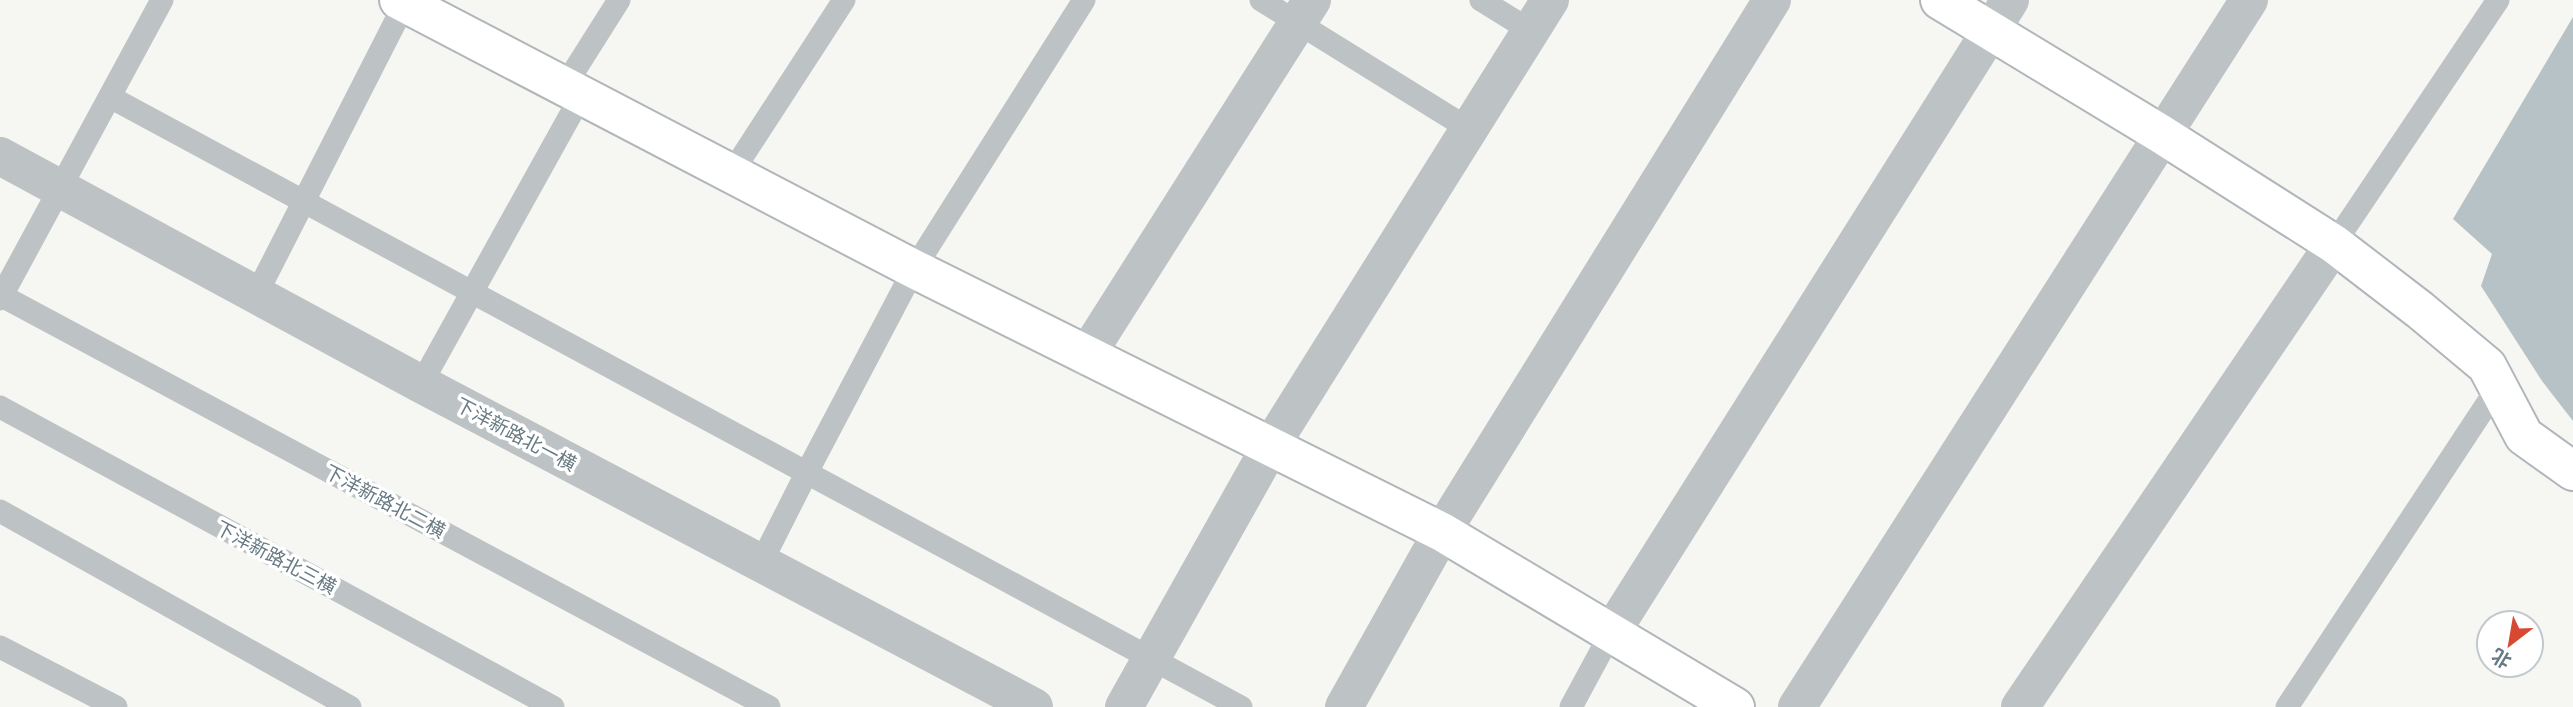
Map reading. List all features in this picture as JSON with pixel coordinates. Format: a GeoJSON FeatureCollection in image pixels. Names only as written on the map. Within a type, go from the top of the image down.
{"type":"FeatureCollection","features":[{"type":"Feature","properties":{"kind":"street"},"geometry":{"type":"LineString","coordinates":[[1086,356],[1312,0]]}},
{"type":"Feature","properties":{"kind":"street"},"geometry":{"type":"LineString","coordinates":[[1344,707],[1442,533],[1772,0]]}},
{"type":"Feature","properties":{"kind":"street"},"geometry":{"type":"LineString","coordinates":[[1940,0],[2161,134],[2334,244],[2487,366],[2524,436],[2573,471]]}},
{"type":"Feature","properties":{"kind":"street"},"geometry":{"type":"LineString","coordinates":[[1611,634],[2010,0]]}},
{"type":"Feature","properties":{"kind":"street"},"geometry":{"type":"LineString","coordinates":[[1797,707],[2249,0]]}},
{"type":"Feature","properties":{"kind":"street"},"geometry":{"type":"LineString","coordinates":[[402,1],[914,269],[1442,533],[1735,707]]}},
{"type":"Feature","properties":{"kind":"street"},"geometry":{"type":"LineString","coordinates":[[1124,707],[1270,447],[1540,16]]}},
{"type":"Feature","properties":{"kind":"street","name":"下洋新路北一横"},"geometry":{"type":"LineString","coordinates":[[0,156],[421,384],[1034,707]]}},
{"type":"Feature","properties":{"kind":"street"},"geometry":{"type":"LineString","coordinates":[[2020,707],[2334,244]]}},
{"type":"Feature","properties":{"kind":"lane"},"geometry":{"type":"LineString","coordinates":[[1,298],[162,0]]}},
{"type":"Feature","properties":{"kind":"lane"},"geometry":{"type":"LineString","coordinates":[[421,384],[471,293],[619,0]]}},
{"type":"Feature","properties":{"kind":"lane"},"geometry":{"type":"LineString","coordinates":[[731,174],[845,0]]}},
{"type":"Feature","properties":{"kind":"lane"},"geometry":{"type":"LineString","coordinates":[[761,563],[914,269],[1084,0]]}},
{"type":"Feature","properties":{"kind":"lane"},"geometry":{"type":"LineString","coordinates":[[1261,0],[1469,129]]}},
{"type":"Feature","properties":{"kind":"lane"},"geometry":{"type":"LineString","coordinates":[[1481,0],[1540,16]]}},
{"type":"Feature","properties":{"kind":"lane"},"geometry":{"type":"LineString","coordinates":[[2334,244],[2498,0]]}},
{"type":"Feature","properties":{"kind":"lane"},"geometry":{"type":"LineString","coordinates":[[257,295],[402,1]]}},
{"type":"Feature","properties":{"kind":"lane"},"geometry":{"type":"LineString","coordinates":[[110,97],[1241,707]]}},
{"type":"Feature","properties":{"kind":"lane","name":"下洋新路北二横"},"geometry":{"type":"LineString","coordinates":[[1,298],[769,707]]}},
{"type":"Feature","properties":{"kind":"lane"},"geometry":{"type":"LineString","coordinates":[[2287,707],[2498,387]]}},
{"type":"Feature","properties":{"kind":"lane","name":"下洋新路北三横"},"geometry":{"type":"LineString","coordinates":[[0,407],[553,707]]}},
{"type":"Feature","properties":{"kind":"lane"},"geometry":{"type":"LineString","coordinates":[[0,511],[350,707]]}},
{"type":"Feature","properties":{"kind":"lane"},"geometry":{"type":"LineString","coordinates":[[1571,707],[1611,634]]}},
{"type":"Feature","properties":{"kind":"lane"},"geometry":{"type":"LineString","coordinates":[[0,647],[116,707]]}},
{"type":"Feature","properties":{"kind":"shaded area"},"geometry":{"type":"Polygon","coordinates":[[[2573,17],[2573,421],[2542,381],[2481,286],[2492,254],[2453,219],[2573,17]]]}}]}
